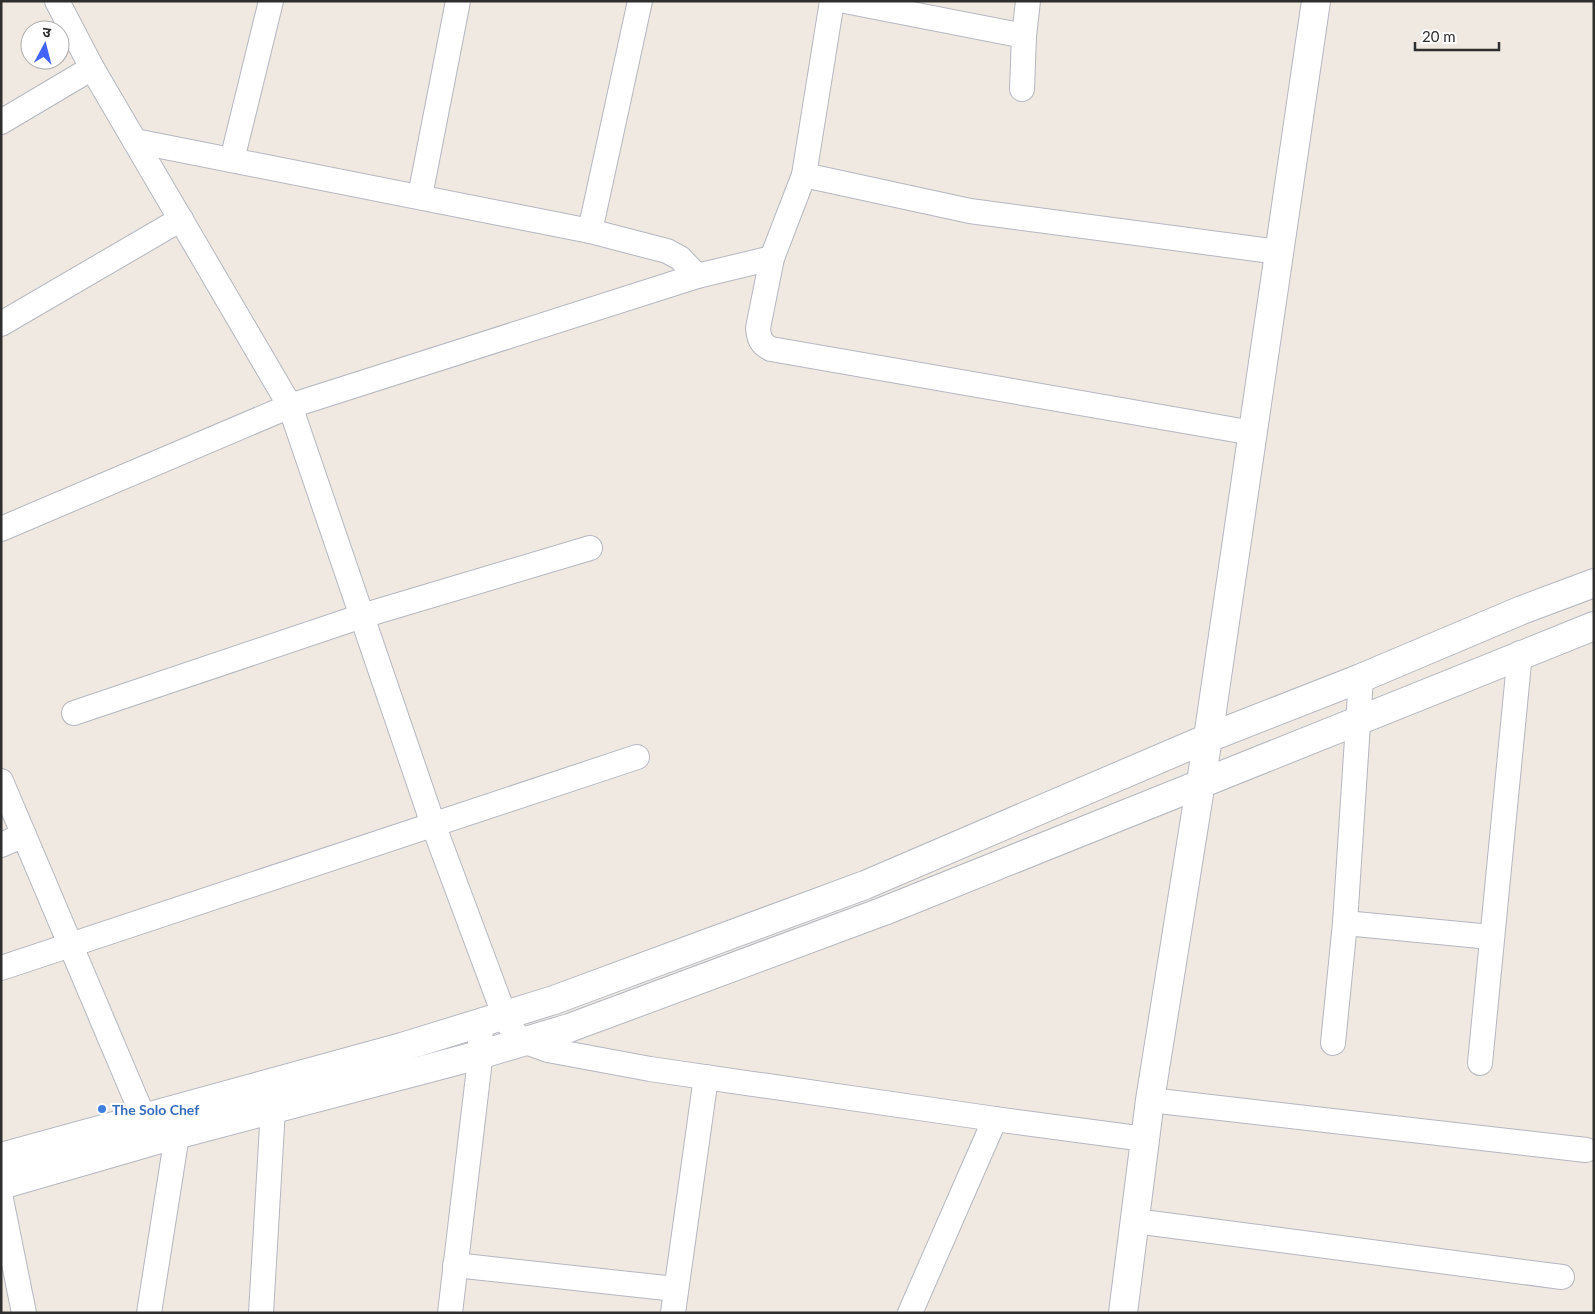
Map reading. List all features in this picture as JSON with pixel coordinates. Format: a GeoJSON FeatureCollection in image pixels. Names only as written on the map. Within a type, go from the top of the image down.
{"type":"FeatureCollection","features":[{"type":"Feature","properties":{"kind":"main road"},"geometry":{"type":"LineString","coordinates":[[1123,1313],[1150,1100],[1208,738],[1316,1]]}},
{"type":"Feature","properties":{"kind":"main road"},"geometry":{"type":"LineString","coordinates":[[1,1185],[493,1020],[693,950],[865,885],[1208,738],[1361,678],[1522,610],[1594,583]]}},
{"type":"Feature","properties":{"kind":"main road"},"geometry":{"type":"LineString","coordinates":[[1,1157],[159,1131],[273,1109],[479,1055],[568,1028],[884,911],[1359,720],[1520,653],[1594,626]]}},
{"type":"Feature","properties":{"kind":"street"},"geometry":{"type":"LineString","coordinates":[[57,1],[92,68],[290,406],[433,824],[493,1020],[479,1055],[450,1313]]}},
{"type":"Feature","properties":{"kind":"street"},"geometry":{"type":"LineString","coordinates":[[232,160],[272,1]]}},
{"type":"Feature","properties":{"kind":"street"},"geometry":{"type":"LineString","coordinates":[[420,196],[458,1]]}},
{"type":"Feature","properties":{"kind":"street"},"geometry":{"type":"LineString","coordinates":[[590,230],[640,1]]}},
{"type":"Feature","properties":{"kind":"street"},"geometry":{"type":"LineString","coordinates":[[832,1],[804,175],[772,258],[758,328],[759,338],[764,345],[771,349],[1252,433]]}},
{"type":"Feature","properties":{"kind":"street"},"geometry":{"type":"LineString","coordinates":[[845,1],[1024,36]]}},
{"type":"Feature","properties":{"kind":"street"},"geometry":{"type":"LineString","coordinates":[[1022,88],[1024,36],[1028,1]]}},
{"type":"Feature","properties":{"kind":"street"},"geometry":{"type":"LineString","coordinates":[[1,122],[92,68]]}},
{"type":"Feature","properties":{"kind":"street"},"geometry":{"type":"LineString","coordinates":[[135,141],[590,230],[667,251],[680,258],[697,276]]}},
{"type":"Feature","properties":{"kind":"street"},"geometry":{"type":"LineString","coordinates":[[804,175],[970,211],[1279,252]]}},
{"type":"Feature","properties":{"kind":"street"},"geometry":{"type":"LineString","coordinates":[[1,324],[181,219]]}},
{"type":"Feature","properties":{"kind":"street"},"geometry":{"type":"LineString","coordinates":[[1,529],[290,406],[697,276],[772,258]]}},
{"type":"Feature","properties":{"kind":"street"},"geometry":{"type":"LineString","coordinates":[[74,713],[362,616],[590,548]]}},
{"type":"Feature","properties":{"kind":"street"},"geometry":{"type":"LineString","coordinates":[[1480,1063],[1520,653]]}},
{"type":"Feature","properties":{"kind":"street"},"geometry":{"type":"LineString","coordinates":[[1333,1043],[1345,923],[1361,678]]}},
{"type":"Feature","properties":{"kind":"street"},"geometry":{"type":"LineString","coordinates":[[1,968],[637,757]]}},
{"type":"Feature","properties":{"kind":"street"},"geometry":{"type":"LineString","coordinates":[[1,781],[71,944],[159,1131],[148,1313]]}},
{"type":"Feature","properties":{"kind":"street"},"geometry":{"type":"LineString","coordinates":[[1,845],[24,835]]}},
{"type":"Feature","properties":{"kind":"street"},"geometry":{"type":"LineString","coordinates":[[1345,923],[1491,937]]}},
{"type":"Feature","properties":{"kind":"street"},"geometry":{"type":"LineString","coordinates":[[493,1020],[512,1030],[523,1041],[548,1050],[706,1077],[1145,1139]]}},
{"type":"Feature","properties":{"kind":"street"},"geometry":{"type":"LineString","coordinates":[[673,1313],[706,1077]]}},
{"type":"Feature","properties":{"kind":"street"},"geometry":{"type":"LineString","coordinates":[[1150,1100],[1586,1150]]}},
{"type":"Feature","properties":{"kind":"street"},"geometry":{"type":"LineString","coordinates":[[261,1313],[273,1109]]}},
{"type":"Feature","properties":{"kind":"street"},"geometry":{"type":"LineString","coordinates":[[910,1313],[994,1119]]}},
{"type":"Feature","properties":{"kind":"street"},"geometry":{"type":"LineString","coordinates":[[1,1199],[24,1313]]}},
{"type":"Feature","properties":{"kind":"street"},"geometry":{"type":"LineString","coordinates":[[1135,1221],[1562,1278]]}},
{"type":"Feature","properties":{"kind":"street"},"geometry":{"type":"LineString","coordinates":[[455,1264],[675,1289]]}},
{"type":"Feature","properties":{"kind":"place","name":"The Solo Chef"},"geometry":{"type":"Point","coordinates":[102,1109]}}]}
